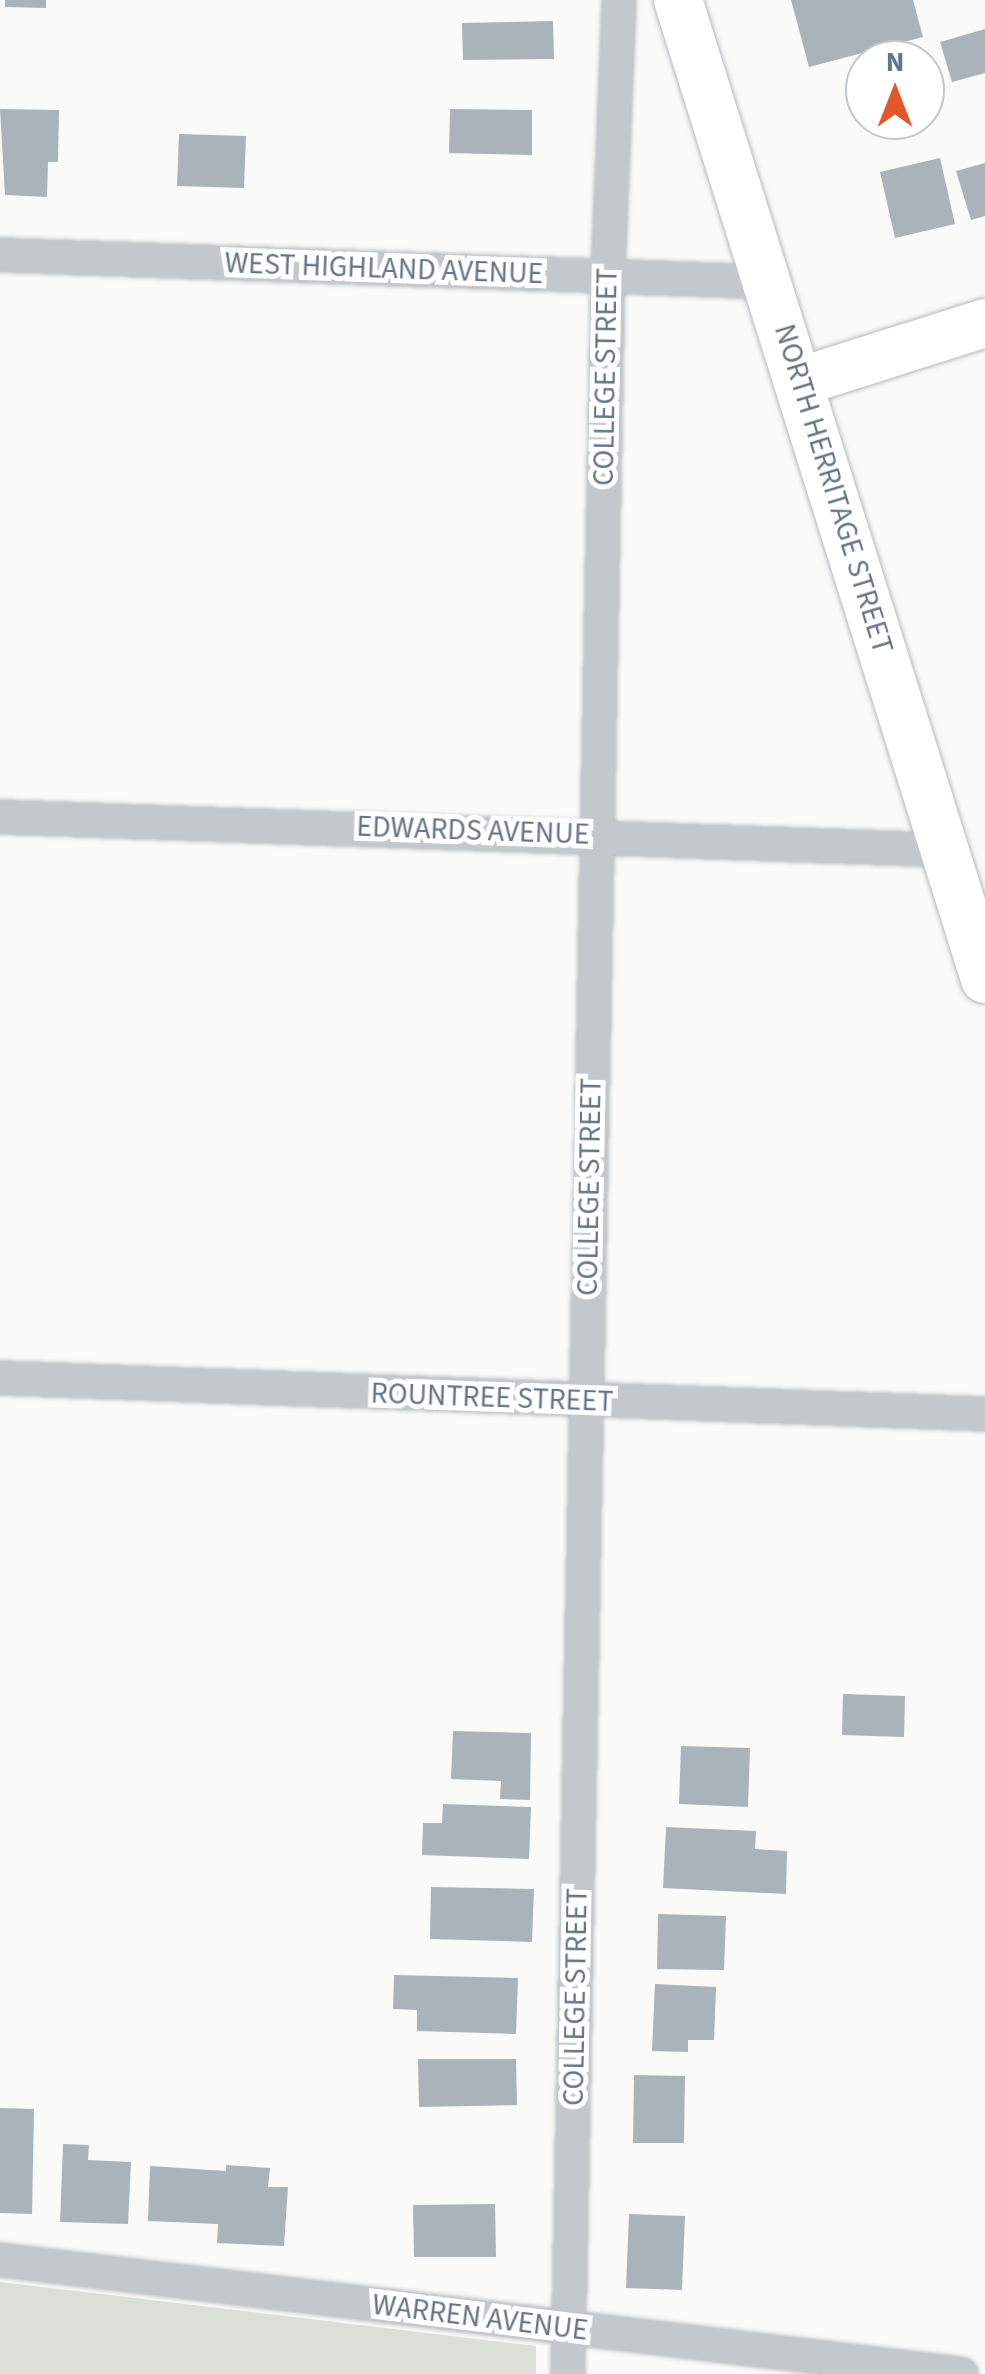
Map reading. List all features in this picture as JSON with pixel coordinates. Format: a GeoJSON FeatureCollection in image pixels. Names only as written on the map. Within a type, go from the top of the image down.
{"type":"FeatureCollection","features":[{"type":"Feature","properties":{"kind":"street","name":"COLLEGE STREET"},"geometry":{"type":"LineString","coordinates":[[568,2374],[596,834],[608,276],[619,0]]}},
{"type":"Feature","properties":{"kind":"street","name":"NORTH HERRITAGE STREET"},"geometry":{"type":"LineString","coordinates":[[678,0],[985,979]]}},
{"type":"Feature","properties":{"kind":"street","name":"WEST HIGHLAND AVENUE"},"geometry":{"type":"LineString","coordinates":[[0,255],[768,282]]}},
{"type":"Feature","properties":{"kind":"street"},"geometry":{"type":"LineString","coordinates":[[799,382],[985,323]]}},
{"type":"Feature","properties":{"kind":"street","name":"EDWARDS AVENUE"},"geometry":{"type":"LineString","coordinates":[[0,818],[596,834],[945,850]]}},
{"type":"Feature","properties":{"kind":"street","name":"ROUNTREE STREET"},"geometry":{"type":"LineString","coordinates":[[0,1378],[985,1414]]}},
{"type":"Feature","properties":{"kind":"street","name":"WARREN AVENUE"},"geometry":{"type":"LineString","coordinates":[[0,2260],[961,2374]]}},
{"type":"Feature","properties":{"kind":"shaded area"},"geometry":{"type":"Polygon","coordinates":[[[0,2282],[536,2346],[536,2374],[0,2374],[0,2282]]]}},
{"type":"Feature","properties":{"kind":"building"},"geometry":{"type":"Polygon","coordinates":[[[5,0],[46,0],[46,8],[5,7],[5,0]]]}},
{"type":"Feature","properties":{"kind":"building"},"geometry":{"type":"Polygon","coordinates":[[[791,0],[913,0],[923,37],[845,40],[845,58],[809,67],[791,0]]]}},
{"type":"Feature","properties":{"kind":"building"},"geometry":{"type":"Polygon","coordinates":[[[553,21],[554,59],[463,60],[462,23],[553,21]]]}},
{"type":"Feature","properties":{"kind":"building"},"geometry":{"type":"Polygon","coordinates":[[[985,29],[985,73],[952,82],[945,59],[945,41],[985,29]]]}},
{"type":"Feature","properties":{"kind":"building"},"geometry":{"type":"Polygon","coordinates":[[[0,109],[59,110],[58,162],[48,162],[47,197],[5,195],[0,109]]]}},
{"type":"Feature","properties":{"kind":"building"},"geometry":{"type":"Polygon","coordinates":[[[450,109],[532,110],[532,155],[449,153],[450,109]]]}},
{"type":"Feature","properties":{"kind":"building"},"geometry":{"type":"Polygon","coordinates":[[[179,134],[246,136],[244,188],[177,186],[179,134]]]}},
{"type":"Feature","properties":{"kind":"building"},"geometry":{"type":"Polygon","coordinates":[[[940,158],[955,224],[895,238],[880,172],[940,158]]]}},
{"type":"Feature","properties":{"kind":"building"},"geometry":{"type":"Polygon","coordinates":[[[985,163],[985,216],[971,220],[956,171],[985,163]]]}},
{"type":"Feature","properties":{"kind":"building"},"geometry":{"type":"Polygon","coordinates":[[[843,1694],[905,1696],[904,1737],[842,1735],[843,1694]]]}},
{"type":"Feature","properties":{"kind":"building"},"geometry":{"type":"Polygon","coordinates":[[[453,1731],[531,1733],[530,1800],[500,1799],[501,1781],[451,1779],[453,1731]]]}},
{"type":"Feature","properties":{"kind":"building"},"geometry":{"type":"Polygon","coordinates":[[[681,1746],[750,1748],[748,1807],[679,1804],[681,1746]]]}},
{"type":"Feature","properties":{"kind":"building"},"geometry":{"type":"Polygon","coordinates":[[[443,1804],[531,1807],[529,1859],[422,1855],[423,1823],[442,1823],[443,1804]]]}},
{"type":"Feature","properties":{"kind":"building"},"geometry":{"type":"Polygon","coordinates":[[[666,1827],[756,1831],[755,1849],[787,1851],[786,1894],[663,1888],[666,1827]]]}},
{"type":"Feature","properties":{"kind":"building"},"geometry":{"type":"Polygon","coordinates":[[[431,1887],[534,1889],[532,1942],[430,1939],[431,1887]]]}},
{"type":"Feature","properties":{"kind":"building"},"geometry":{"type":"Polygon","coordinates":[[[658,1914],[726,1916],[724,1970],[657,1969],[658,1914]]]}},
{"type":"Feature","properties":{"kind":"building"},"geometry":{"type":"Polygon","coordinates":[[[394,1975],[518,1978],[516,2034],[417,2031],[417,2010],[393,2009],[394,1975]]]}},
{"type":"Feature","properties":{"kind":"building"},"geometry":{"type":"Polygon","coordinates":[[[655,1984],[716,1987],[714,2040],[688,2040],[688,2052],[652,2051],[655,1984]]]}},
{"type":"Feature","properties":{"kind":"building"},"geometry":{"type":"Polygon","coordinates":[[[418,2059],[516,2059],[517,2105],[419,2107],[418,2059]]]}},
{"type":"Feature","properties":{"kind":"building"},"geometry":{"type":"Polygon","coordinates":[[[634,2075],[685,2076],[684,2143],[633,2143],[634,2075]]]}},
{"type":"Feature","properties":{"kind":"building"},"geometry":{"type":"Polygon","coordinates":[[[0,2108],[34,2109],[32,2214],[0,2213],[0,2108]]]}},
{"type":"Feature","properties":{"kind":"building"},"geometry":{"type":"Polygon","coordinates":[[[63,2144],[89,2145],[88,2160],[131,2162],[128,2224],[60,2222],[63,2144]]]}},
{"type":"Feature","properties":{"kind":"building"},"geometry":{"type":"Polygon","coordinates":[[[226,2165],[270,2168],[268,2187],[288,2187],[284,2246],[217,2243],[218,2224],[148,2221],[150,2166],[226,2171],[226,2165]]]}},
{"type":"Feature","properties":{"kind":"building"},"geometry":{"type":"Polygon","coordinates":[[[495,2204],[496,2257],[414,2257],[413,2205],[495,2204]]]}},
{"type":"Feature","properties":{"kind":"building"},"geometry":{"type":"Polygon","coordinates":[[[629,2214],[685,2216],[682,2290],[626,2288],[629,2214]]]}}]}
